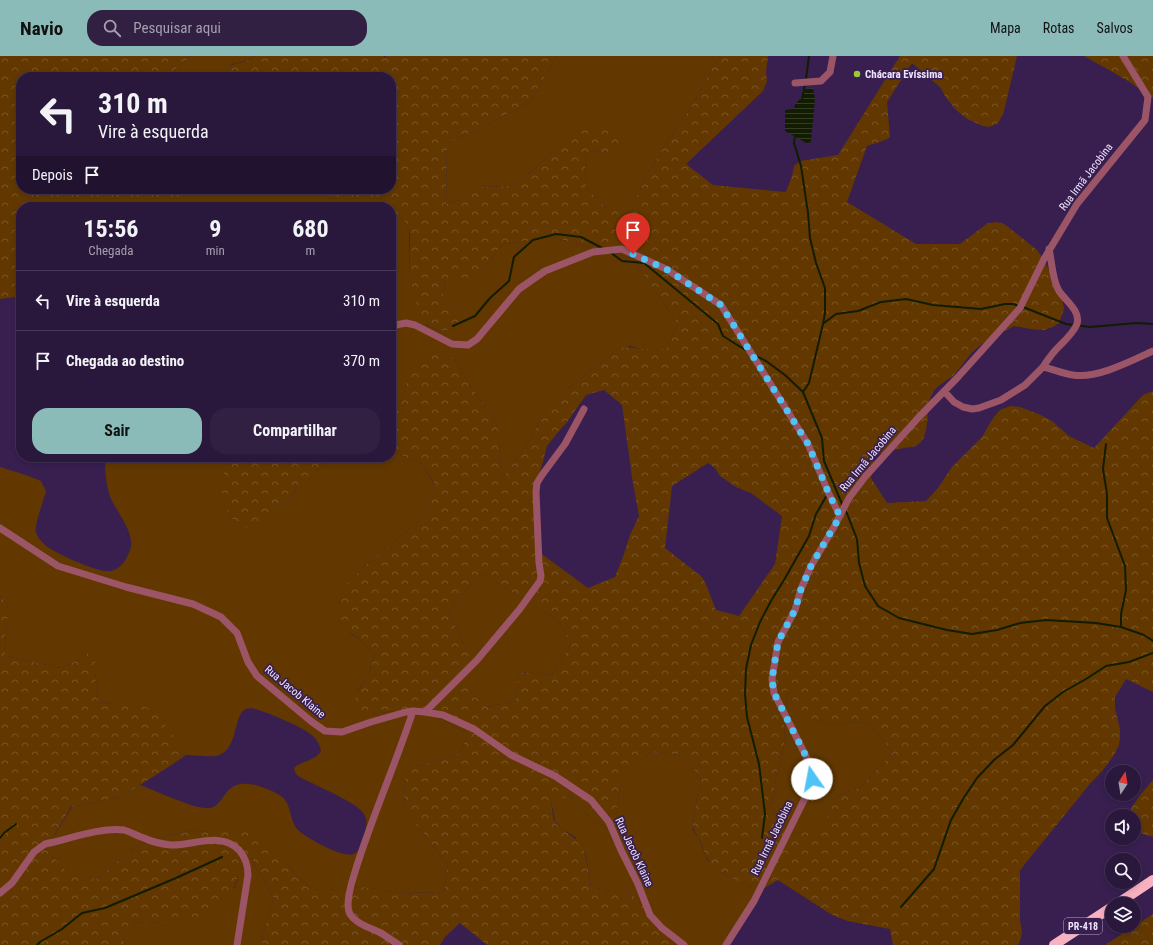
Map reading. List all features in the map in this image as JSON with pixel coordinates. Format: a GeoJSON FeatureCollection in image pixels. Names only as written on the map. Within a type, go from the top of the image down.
{"type":"FeatureCollection","features":[{"type":"Feature","properties":{"kind":"highway"},"geometry":{"type":"LineString","coordinates":[[1128,897],[1153,880]]}},
{"type":"Feature","properties":{"kind":"highway","name":"PR-418"},"geometry":{"type":"LineString","coordinates":[[1054,945],[1105,912]]}},
{"type":"Feature","properties":{"kind":"street"},"geometry":{"type":"LineString","coordinates":[[795,83],[821,81],[830,72],[833,56]]}},
{"type":"Feature","properties":{"kind":"street","name":"Rua Irmã Jacobina"},"geometry":{"type":"LineString","coordinates":[[726,945],[754,901],[807,794],[812,779],[811,766],[774,693],[772,679],[778,642],[795,610],[801,589],[811,566],[849,498],[865,477],[1020,308],[1044,258],[1077,204],[1145,120],[1150,102],[1123,56]]}},
{"type":"Feature","properties":{"kind":"street"},"geometry":{"type":"LineString","coordinates":[[396,325],[406,323],[415,325],[452,344],[468,345],[477,339],[519,289],[545,271],[593,252],[622,249],[666,269],[721,305],[808,444],[840,516]]}},
{"type":"Feature","properties":{"kind":"street"},"geometry":{"type":"LineString","coordinates":[[944,391],[954,402],[962,407],[972,409],[1002,400],[1025,385],[1043,368],[1054,352],[1070,335],[1077,324],[1078,318],[1076,311],[1055,284],[1050,249]]}},
{"type":"Feature","properties":{"kind":"street"},"geometry":{"type":"LineString","coordinates":[[1043,368],[1072,375],[1086,376],[1117,367],[1153,351]]}},
{"type":"Feature","properties":{"kind":"street"},"geometry":{"type":"LineString","coordinates":[[425,712],[477,660],[519,610],[540,581],[541,576],[539,563],[536,492],[537,483],[565,444],[584,409]]}},
{"type":"Feature","properties":{"kind":"street","name":"Rua Jacob Klaine"},"geometry":{"type":"LineString","coordinates":[[0,528],[58,566],[126,587],[193,604],[221,617],[237,633],[248,662],[257,676],[325,731],[342,732],[371,722],[413,711],[443,715],[474,729],[511,755],[555,776],[591,800],[609,822],[638,884],[650,914],[662,928],[684,945]]}},
{"type":"Feature","properties":{"kind":"street"},"geometry":{"type":"LineString","coordinates":[[399,945],[358,921],[350,913],[348,905],[354,876],[413,711]]}},
{"type":"Feature","properties":{"kind":"street"},"geometry":{"type":"LineString","coordinates":[[0,893],[12,883],[34,852],[45,844],[110,830],[124,830],[150,840],[172,845],[204,841],[223,841],[236,847],[246,860],[248,866],[248,875],[237,945]]}},
{"type":"Feature","properties":{"kind":"green space"},"geometry":{"type":"Polygon","coordinates":[[[0,56],[191,56],[173,72],[16,72],[16,194],[180,194],[190,202],[16,202],[16,297],[0,299],[0,56]]]}},
{"type":"Feature","properties":{"kind":"green space"},"geometry":{"type":"Polygon","coordinates":[[[191,56],[255,56],[247,61],[232,64],[220,72],[173,72],[191,56]]]}},
{"type":"Feature","properties":{"kind":"green space"},"geometry":{"type":"Polygon","coordinates":[[[255,56],[384,56],[384,58],[386,56],[557,56],[530,102],[486,125],[478,131],[464,135],[447,144],[446,204],[468,198],[482,187],[508,186],[519,183],[558,148],[574,131],[588,126],[599,127],[609,131],[620,140],[621,147],[613,153],[604,153],[596,150],[585,153],[586,187],[606,208],[629,208],[639,193],[643,181],[693,104],[712,68],[721,56],[768,56],[766,72],[767,81],[763,91],[686,164],[713,185],[786,192],[794,166],[800,161],[838,155],[900,56],[1017,56],[1004,111],[997,124],[989,127],[967,119],[955,109],[941,88],[912,63],[887,102],[890,137],[867,146],[847,202],[916,244],[960,244],[988,223],[997,222],[1004,224],[1037,250],[1045,261],[1062,298],[1064,309],[1059,323],[1053,327],[1044,330],[1014,326],[995,336],[973,351],[953,376],[941,384],[932,394],[927,427],[923,440],[915,446],[875,455],[871,478],[887,503],[926,501],[938,488],[952,467],[982,437],[993,418],[1000,410],[1010,406],[1020,407],[1041,415],[1052,421],[1069,436],[1094,448],[1143,395],[1153,391],[1153,692],[1126,679],[1115,697],[1115,708],[1120,729],[1120,738],[1119,745],[1114,755],[1020,870],[1020,921],[1022,933],[1018,945],[893,945],[890,929],[848,921],[832,915],[778,880],[759,891],[731,878],[718,870],[708,860],[700,840],[694,830],[692,823],[701,778],[683,755],[650,752],[621,781],[617,809],[617,824],[607,827],[595,822],[570,796],[551,802],[553,818],[562,829],[575,838],[581,845],[586,859],[591,887],[610,891],[624,891],[635,897],[675,945],[487,945],[460,923],[445,937],[440,945],[262,945],[263,933],[274,899],[256,868],[250,854],[240,870],[231,896],[224,904],[217,909],[200,916],[182,921],[167,923],[136,923],[123,939],[125,945],[0,945],[0,596],[7,604],[8,608],[5,656],[61,668],[82,658],[88,653],[94,654],[98,702],[124,704],[135,703],[143,705],[157,716],[164,724],[177,740],[186,755],[121,797],[71,807],[46,849],[68,873],[96,879],[134,848],[146,842],[179,833],[195,831],[240,831],[251,832],[263,840],[287,864],[296,876],[312,889],[337,890],[360,887],[392,892],[444,893],[448,864],[409,814],[404,796],[405,781],[408,773],[417,766],[460,753],[468,734],[427,711],[395,711],[372,714],[356,709],[356,695],[368,674],[374,655],[362,641],[345,629],[340,621],[338,612],[344,588],[350,580],[428,513],[434,483],[422,464],[396,453],[396,406],[399,405],[403,397],[407,381],[412,371],[423,360],[436,353],[444,352],[454,359],[496,423],[499,433],[502,479],[530,440],[539,423],[563,393],[621,348],[666,349],[678,324],[632,258],[552,237],[503,244],[478,274],[472,278],[446,278],[443,295],[460,313],[461,322],[455,329],[441,331],[428,326],[421,317],[412,289],[410,276],[409,227],[398,214],[396,215],[396,202],[330,202],[334,194],[396,194],[396,72],[219,72],[225,67],[247,61],[255,56]],[[604,390],[586,395],[567,422],[547,446],[537,484],[539,552],[588,588],[615,577],[630,535],[639,516],[622,405],[604,390]],[[708,463],[672,486],[665,548],[702,577],[716,610],[739,616],[775,564],[782,516],[751,493],[736,487],[720,476],[715,468],[708,463]],[[481,573],[448,611],[468,653],[468,690],[487,707],[516,701],[519,672],[552,675],[571,644],[559,621],[481,573]],[[788,687],[784,726],[785,739],[771,808],[791,834],[823,828],[835,797],[861,787],[893,752],[870,724],[857,722],[834,724],[824,723],[798,714],[788,687]]]}},
{"type":"Feature","properties":{"kind":"green space"},"geometry":{"type":"Polygon","coordinates":[[[557,56],[721,56],[712,68],[693,104],[643,181],[639,193],[629,208],[606,208],[586,187],[585,153],[596,150],[604,153],[621,147],[558,148],[519,183],[508,186],[482,187],[468,198],[446,204],[447,144],[464,135],[478,131],[486,125],[530,102],[557,56]]]}},
{"type":"Feature","properties":{"kind":"green space"},"geometry":{"type":"Polygon","coordinates":[[[1084,56],[1153,56],[1153,98],[1128,81],[1084,56]]]}},
{"type":"Feature","properties":{"kind":"green space"},"geometry":{"type":"Polygon","coordinates":[[[179,194],[334,194],[330,202],[189,202],[179,194]]]}},
{"type":"Feature","properties":{"kind":"green space"},"geometry":{"type":"Polygon","coordinates":[[[398,214],[409,227],[410,276],[412,289],[427,326],[441,331],[455,329],[460,313],[443,295],[446,278],[478,274],[503,244],[552,237],[632,258],[678,324],[666,349],[640,349],[630,346],[617,350],[563,393],[539,423],[530,440],[502,479],[499,433],[496,423],[454,359],[444,352],[407,381],[403,397],[399,405],[396,406],[396,215],[398,214]]]}},
{"type":"Feature","properties":{"kind":"green space"},"geometry":{"type":"Polygon","coordinates":[[[396,453],[422,464],[434,484],[428,513],[350,580],[344,589],[339,604],[351,634],[362,641],[374,655],[368,676],[358,690],[372,714],[395,711],[427,711],[468,734],[460,753],[417,766],[405,781],[405,804],[415,823],[448,864],[444,893],[392,892],[360,887],[337,890],[312,889],[296,876],[287,864],[210,832],[195,831],[179,833],[146,842],[134,848],[96,879],[68,874],[46,849],[72,807],[121,797],[140,785],[185,803],[203,808],[209,808],[217,804],[231,788],[241,784],[252,784],[274,792],[280,796],[285,800],[297,829],[315,842],[349,855],[356,853],[361,847],[366,829],[366,819],[362,812],[350,802],[299,777],[296,774],[294,768],[314,758],[321,752],[318,743],[313,736],[302,729],[268,713],[250,708],[242,712],[239,717],[233,739],[230,746],[225,751],[219,755],[212,756],[186,755],[169,730],[152,711],[135,703],[124,705],[98,702],[95,658],[88,654],[61,668],[5,656],[8,608],[7,604],[0,596],[0,467],[41,481],[46,491],[38,518],[36,532],[46,546],[68,558],[87,566],[105,571],[115,570],[122,565],[130,550],[131,540],[130,534],[109,494],[105,462],[232,462],[226,506],[230,516],[236,523],[266,520],[327,462],[396,462],[396,453]]]}},
{"type":"Feature","properties":{"kind":"green space"},"geometry":{"type":"Polygon","coordinates":[[[230,462],[327,462],[266,520],[252,527],[244,527],[238,524],[232,518],[224,503],[222,494],[222,479],[230,462]]]}},
{"type":"Feature","properties":{"kind":"green space"},"geometry":{"type":"Polygon","coordinates":[[[481,573],[559,621],[571,644],[552,675],[519,672],[516,701],[487,707],[468,690],[468,653],[448,611],[481,573]]]}},
{"type":"Feature","properties":{"kind":"green space"},"geometry":{"type":"Polygon","coordinates":[[[788,686],[799,714],[824,723],[834,724],[857,722],[870,724],[893,752],[861,787],[835,797],[824,828],[791,834],[771,808],[785,739],[784,726],[788,686]]]}},
{"type":"Feature","properties":{"kind":"green space"},"geometry":{"type":"Polygon","coordinates":[[[650,752],[683,755],[701,778],[692,823],[693,830],[699,838],[707,860],[724,874],[759,891],[729,945],[675,945],[635,897],[624,891],[610,891],[591,887],[586,855],[575,837],[562,829],[555,821],[551,801],[570,796],[595,822],[607,827],[616,824],[618,819],[617,809],[621,781],[650,752]]]}},
{"type":"Feature","properties":{"kind":"green space"},"geometry":{"type":"Polygon","coordinates":[[[1153,780],[1153,837],[1141,833],[1141,809],[1131,809],[1136,801],[1141,801],[1141,794],[1153,780]]]}},
{"type":"Feature","properties":{"kind":"green space"},"geometry":{"type":"Polygon","coordinates":[[[250,853],[256,868],[274,899],[263,933],[262,945],[125,945],[123,939],[136,923],[166,923],[235,888],[239,872],[250,853]]]}},
{"type":"Feature","properties":{"kind":"green space"},"geometry":{"type":"Polygon","coordinates":[[[1153,914],[1153,945],[1105,945],[1124,933],[1141,933],[1141,922],[1153,914]]]}},
{"type":"Feature","properties":{"kind":"shaded area"},"geometry":{"type":"Polygon","coordinates":[[[813,88],[815,99],[811,141],[808,144],[785,131],[785,110],[794,109],[795,104],[803,96],[805,89],[813,88]]]}},
{"type":"Feature","properties":{"kind":"waterway"},"geometry":{"type":"LineString","coordinates":[[806,79],[809,56]]}},
{"type":"Feature","properties":{"kind":"waterway"},"geometry":{"type":"LineString","coordinates":[[802,99],[805,84]]}},
{"type":"Feature","properties":{"kind":"waterway"},"geometry":{"type":"LineString","coordinates":[[795,135],[794,143],[801,166],[810,238],[816,263],[825,288],[825,313],[823,324],[809,383],[803,392]]}},
{"type":"Feature","properties":{"kind":"waterway"},"geometry":{"type":"LineString","coordinates":[[453,326],[475,316],[490,298],[509,281],[514,257],[533,240],[556,234],[581,237],[604,249]]}},
{"type":"Feature","properties":{"kind":"waterway"},"geometry":{"type":"LineString","coordinates":[[610,252],[622,261],[644,263],[718,324],[723,336],[747,351]]}},
{"type":"Feature","properties":{"kind":"waterway"},"geometry":{"type":"LineString","coordinates":[[824,323],[836,314],[858,311],[881,302],[906,299],[933,305],[981,309],[1005,304],[1019,306]]}},
{"type":"Feature","properties":{"kind":"waterway"},"geometry":{"type":"LineString","coordinates":[[1023,307],[1066,324],[1090,327],[1137,323],[1153,324]]}},
{"type":"Feature","properties":{"kind":"waterway"},"geometry":{"type":"LineString","coordinates":[[756,356],[766,361],[785,375],[803,392],[822,438],[824,461],[842,504]]}},
{"type":"Feature","properties":{"kind":"waterway"},"geometry":{"type":"LineString","coordinates":[[1106,444],[1103,469],[1107,494],[1107,518],[1125,566],[1126,590],[1121,614],[1121,627]]}},
{"type":"Feature","properties":{"kind":"waterway"},"geometry":{"type":"LineString","coordinates":[[762,838],[765,814],[759,764],[747,717],[745,694],[746,669],[751,645],[760,622],[809,536],[816,514],[827,495]]}},
{"type":"Feature","properties":{"kind":"waterway"},"geometry":{"type":"LineString","coordinates":[[846,511],[857,539],[859,563],[865,586],[878,606],[899,618],[947,630],[972,634],[997,630],[1020,623],[1046,620],[1096,623],[1121,627],[1144,635],[1153,641]]}},
{"type":"Feature","properties":{"kind":"waterway"},"geometry":{"type":"LineString","coordinates":[[901,907],[934,869],[951,820],[977,778],[994,760],[1013,745],[1045,706],[1063,692],[1106,666],[1129,662],[1153,653]]}},
{"type":"Feature","properties":{"kind":"waterway"},"geometry":{"type":"LineString","coordinates":[[0,838],[16,824]]}},
{"type":"Feature","properties":{"kind":"waterway"},"geometry":{"type":"LineString","coordinates":[[37,945],[62,929],[82,913],[105,908],[222,857]]}},
{"type":"Feature","properties":{"kind":"place","name":"Chácara Evíssima"},"geometry":{"type":"Point","coordinates":[857,74]}},
{"type":"Feature","properties":{"kind":"route"},"geometry":{"type":"LineString","coordinates":[[633,254],[666,269],[721,305],[808,444],[840,516],[811,566],[801,589],[795,610],[778,642],[772,679],[774,693],[811,766],[812,779]]}}]}
